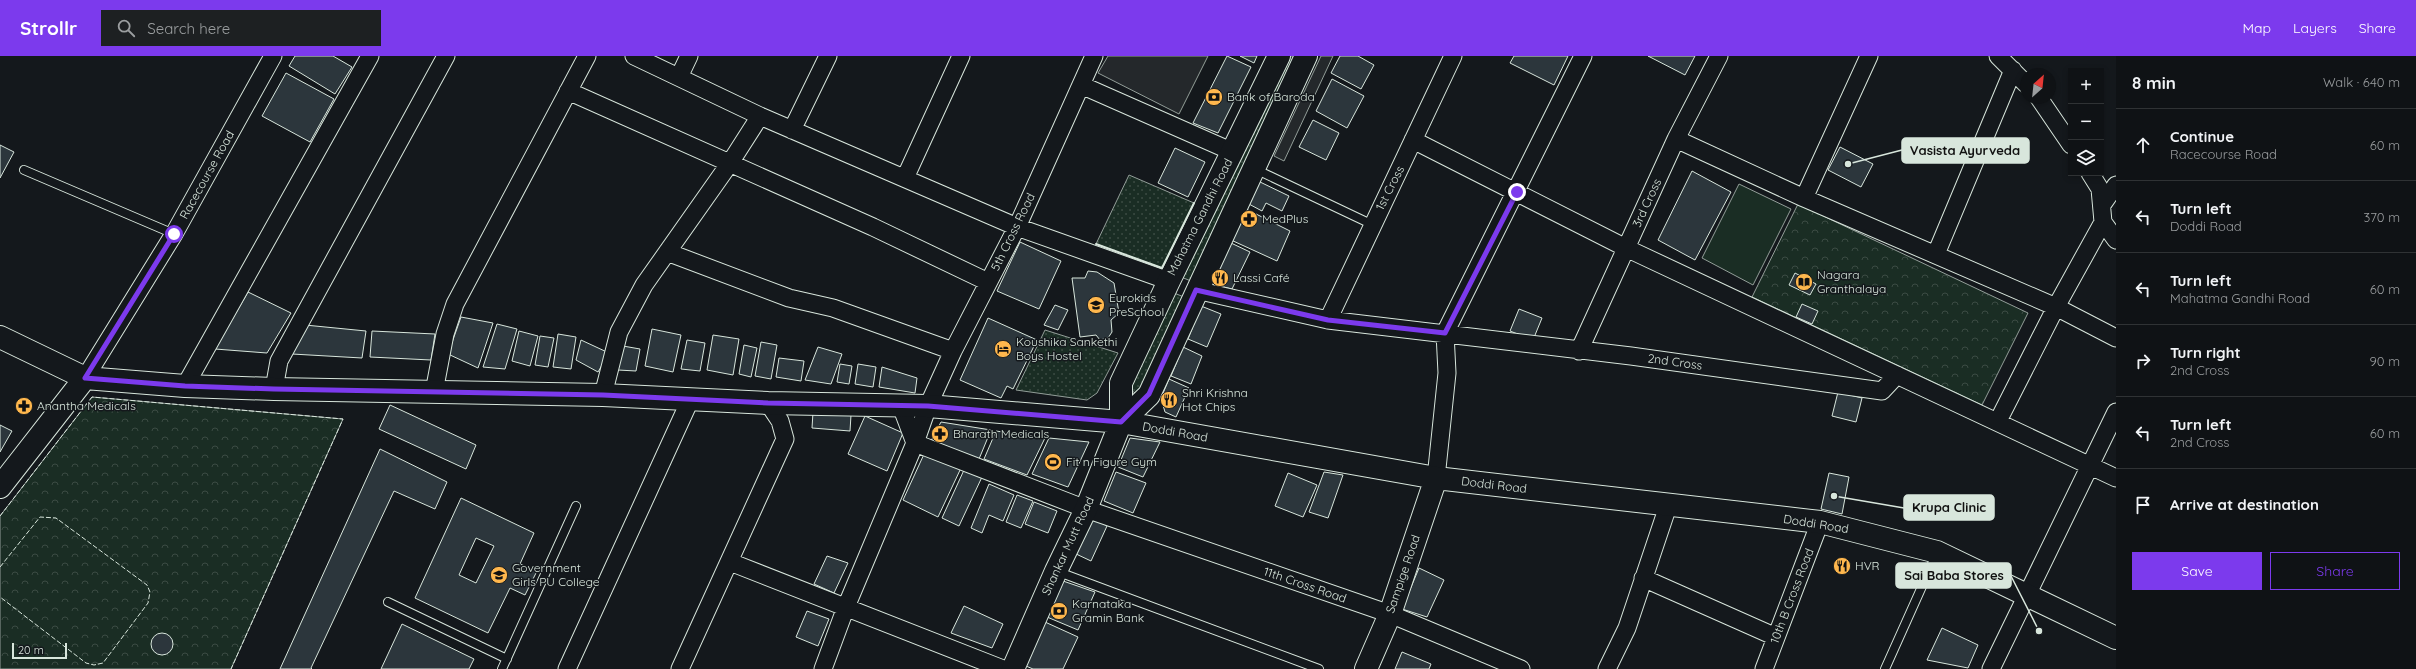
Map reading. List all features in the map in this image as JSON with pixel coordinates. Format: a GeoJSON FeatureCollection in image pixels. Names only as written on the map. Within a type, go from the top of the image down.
{"type":"FeatureCollection","features":[{"type":"Feature","properties":{"kind":"street","name":"Racecourse Road"},"geometry":{"type":"LineString","coordinates":[[0,487],[85,378],[174,234],[273,56]]}},
{"type":"Feature","properties":{"kind":"street"},"geometry":{"type":"LineString","coordinates":[[185,386],[370,56]]}},
{"type":"Feature","properties":{"kind":"street"},"geometry":{"type":"LineString","coordinates":[[274,389],[279,361],[446,56]]}},
{"type":"Feature","properties":{"kind":"street"},"geometry":{"type":"LineString","coordinates":[[434,392],[445,334],[455,304],[587,56]]}},
{"type":"Feature","properties":{"kind":"street"},"geometry":{"type":"LineString","coordinates":[[634,56],[760,116],[1017,227],[1196,290]]}},
{"type":"Feature","properties":{"kind":"street"},"geometry":{"type":"LineString","coordinates":[[678,77],[689,56]]}},
{"type":"Feature","properties":{"kind":"street"},"geometry":{"type":"LineString","coordinates":[[792,130],[828,56]]}},
{"type":"Feature","properties":{"kind":"street"},"geometry":{"type":"LineString","coordinates":[[905,178],[961,56]]}},
{"type":"Feature","properties":{"kind":"street","name":"5th Cross Road"},"geometry":{"type":"LineString","coordinates":[[823,669],[846,607],[915,443],[928,406],[953,351],[1017,227],[1094,56]]}},
{"type":"Feature","properties":{"kind":"street","name":"Mahatma Gandhi Road"},"geometry":{"type":"LineString","coordinates":[[1121,422],[1121,383],[1279,56]]}},
{"type":"Feature","properties":{"kind":"street"},"geometry":{"type":"LineString","coordinates":[[1121,422],[1149,394],[1306,56]]}},
{"type":"Feature","properties":{"kind":"street","name":"1st Cross"},"geometry":{"type":"LineString","coordinates":[[1328,320],[1372,224],[1453,56]]}},
{"type":"Feature","properties":{"kind":"street"},"geometry":{"type":"LineString","coordinates":[[1436,478],[1447,373],[1445,333],[1517,192],[1583,56]]}},
{"type":"Feature","properties":{"kind":"street","name":"3rd Cross"},"geometry":{"type":"LineString","coordinates":[[1579,351],[1676,139],[1719,56]]}},
{"type":"Feature","properties":{"kind":"street"},"geometry":{"type":"LineString","coordinates":[[1804,198],[1869,56]]}},
{"type":"Feature","properties":{"kind":"street"},"geometry":{"type":"LineString","coordinates":[[1998,56],[2020,78]]}},
{"type":"Feature","properties":{"kind":"street"},"geometry":{"type":"LineString","coordinates":[[1936,254],[2013,70]]}},
{"type":"Feature","properties":{"kind":"street"},"geometry":{"type":"LineString","coordinates":[[1081,85],[1233,152]]}},
{"type":"Feature","properties":{"kind":"street"},"geometry":{"type":"LineString","coordinates":[[568,91],[919,248],[988,282]]}},
{"type":"Feature","properties":{"kind":"street"},"geometry":{"type":"LineString","coordinates":[[2043,104],[2068,141]]}},
{"type":"Feature","properties":{"kind":"street"},"geometry":{"type":"LineString","coordinates":[[603,395],[619,332],[644,285],[730,163],[760,116]]}},
{"type":"Feature","properties":{"kind":"street"},"geometry":{"type":"LineString","coordinates":[[1676,139],[1804,198],[2056,307],[2116,338]]}},
{"type":"Feature","properties":{"kind":"street"},"geometry":{"type":"LineString","coordinates":[[1413,140],[1626,248],[1998,421],[2116,478]]}},
{"type":"Feature","properties":{"kind":"street"},"geometry":{"type":"LineString","coordinates":[[1998,421],[2056,307],[2103,222],[2100,189],[2092,176]]}},
{"type":"Feature","properties":{"kind":"street"},"geometry":{"type":"LineString","coordinates":[[2102,205],[2116,185]]}},
{"type":"Feature","properties":{"kind":"street"},"geometry":{"type":"LineString","coordinates":[[2103,222],[2116,240]]}},
{"type":"Feature","properties":{"kind":"street"},"geometry":{"type":"LineString","coordinates":[[667,252],[789,298],[833,308],[953,351]]}},
{"type":"Feature","properties":{"kind":"street","name":"2nd Cross"},"geometry":{"type":"LineString","coordinates":[[1196,290],[1328,320],[1631,356],[1882,391],[1898,375]]}},
{"type":"Feature","properties":{"kind":"street"},"geometry":{"type":"LineString","coordinates":[[0,337],[85,378]]}},
{"type":"Feature","properties":{"kind":"street","name":"Doddi Road"},"geometry":{"type":"LineString","coordinates":[[85,378],[185,386],[274,389],[603,395],[691,398],[768,403],[928,406],[1121,422],[1436,478],[1668,506],[1820,522],[1937,552],[2116,638]]}},
{"type":"Feature","properties":{"kind":"street"},"geometry":{"type":"LineString","coordinates":[[567,669],[691,398]]}},
{"type":"Feature","properties":{"kind":"street"},"geometry":{"type":"LineString","coordinates":[[680,669],[785,439],[780,421],[768,403]]}},
{"type":"Feature","properties":{"kind":"street"},"geometry":{"type":"LineString","coordinates":[[901,406],[915,443]]}},
{"type":"Feature","properties":{"kind":"street"},"geometry":{"type":"LineString","coordinates":[[1991,669],[2026,594],[2091,466],[2116,412]]}},
{"type":"Feature","properties":{"kind":"street","name":"Shankar Mutt Road"},"geometry":{"type":"LineString","coordinates":[[1013,669],[1056,571],[1086,509],[1121,422]]}},
{"type":"Feature","properties":{"kind":"street","name":"11th Cross Road"},"geometry":{"type":"LineString","coordinates":[[915,443],[1086,509],[1390,614],[1521,669]]}},
{"type":"Feature","properties":{"kind":"street","name":"Sampige Road"},"geometry":{"type":"LineString","coordinates":[[1366,669],[1390,614],[1436,478]]}},
{"type":"Feature","properties":{"kind":"street"},"geometry":{"type":"LineString","coordinates":[[1607,669],[1627,628],[1668,506]]}},
{"type":"Feature","properties":{"kind":"street","name":"10th B Cross Road"},"geometry":{"type":"LineString","coordinates":[[1764,669],[1820,522]]}},
{"type":"Feature","properties":{"kind":"street"},"geometry":{"type":"LineString","coordinates":[[730,562],[1003,669]]}},
{"type":"Feature","properties":{"kind":"street"},"geometry":{"type":"LineString","coordinates":[[1643,578],[1776,637]]}},
{"type":"Feature","properties":{"kind":"lane"},"geometry":{"type":"LineString","coordinates":[[1253,169],[1372,224]]}},
{"type":"Feature","properties":{"kind":"lane"},"geometry":{"type":"LineString","coordinates":[[24,170],[174,234]]}},
{"type":"Feature","properties":{"kind":"lane"},"geometry":{"type":"LineString","coordinates":[[502,669],[576,506]]}},
{"type":"Feature","properties":{"kind":"lane"},"geometry":{"type":"LineString","coordinates":[[1885,669],[1937,552]]}},
{"type":"Feature","properties":{"kind":"lane"},"geometry":{"type":"LineString","coordinates":[[1056,571],[1319,669]]}},
{"type":"Feature","properties":{"kind":"lane"},"geometry":{"type":"LineString","coordinates":[[388,602],[507,659]]}},
{"type":"Feature","properties":{"kind":"green space"},"geometry":{"type":"Polygon","coordinates":[[[1289,56],[1299,56],[1191,281],[1181,277],[1289,56]]]}},
{"type":"Feature","properties":{"kind":"green space"},"geometry":{"type":"Polygon","coordinates":[[[1129,175],[1194,203],[1162,268],[1096,244],[1129,175]]]}},
{"type":"Feature","properties":{"kind":"green space"},"geometry":{"type":"Polygon","coordinates":[[[1739,184],[1791,209],[1753,285],[1702,258],[1739,184]]]}},
{"type":"Feature","properties":{"kind":"green space"},"geometry":{"type":"Polygon","coordinates":[[[1798,204],[2028,313],[1982,405],[1752,297],[1798,204]]]}},
{"type":"Feature","properties":{"kind":"green space"},"geometry":{"type":"Polygon","coordinates":[[[1174,293],[1184,297],[1139,395],[1130,390],[1174,293]]]}},
{"type":"Feature","properties":{"kind":"green space"},"geometry":{"type":"Polygon","coordinates":[[[1045,330],[1118,353],[1097,393],[1087,400],[1016,390],[1045,330]]]}},
{"type":"Feature","properties":{"kind":"green space"},"geometry":{"type":"Polygon","coordinates":[[[92,397],[343,419],[231,669],[0,669],[0,516],[92,397]]]}},
{"type":"Feature","properties":{"kind":"shaded area"},"geometry":{"type":"Polygon","coordinates":[[[1108,56],[1208,56],[1179,114],[1098,73],[1108,56]]]}},
{"type":"Feature","properties":{"kind":"shaded area"},"geometry":{"type":"Polygon","coordinates":[[[1321,56],[1333,56],[1284,161],[1274,156],[1321,56]]]}},
{"type":"Feature","properties":{"kind":"building"},"geometry":{"type":"Polygon","coordinates":[[[295,56],[333,56],[352,67],[335,94],[289,66],[295,56]]]}},
{"type":"Feature","properties":{"kind":"building"},"geometry":{"type":"Polygon","coordinates":[[[1227,56],[1251,67],[1218,133],[1193,123],[1227,56]]]}},
{"type":"Feature","properties":{"kind":"building"},"geometry":{"type":"Polygon","coordinates":[[[1240,56],[1257,56],[1254,63],[1240,56]]]}},
{"type":"Feature","properties":{"kind":"building"},"geometry":{"type":"Polygon","coordinates":[[[1340,56],[1358,56],[1374,65],[1361,89],[1331,73],[1340,56]]]}},
{"type":"Feature","properties":{"kind":"building"},"geometry":{"type":"Polygon","coordinates":[[[1514,56],[1568,56],[1554,85],[1510,63],[1514,56]]]}},
{"type":"Feature","properties":{"kind":"building"},"geometry":{"type":"Polygon","coordinates":[[[1648,56],[1695,56],[1685,75],[1648,56]]]}},
{"type":"Feature","properties":{"kind":"building"},"geometry":{"type":"Polygon","coordinates":[[[286,73],[334,99],[310,142],[262,116],[286,73]]]}},
{"type":"Feature","properties":{"kind":"building"},"geometry":{"type":"Polygon","coordinates":[[[1332,79],[1364,96],[1347,128],[1316,111],[1332,79]]]}},
{"type":"Feature","properties":{"kind":"building"},"geometry":{"type":"Polygon","coordinates":[[[1313,120],[1339,133],[1326,160],[1299,147],[1313,120]]]}},
{"type":"Feature","properties":{"kind":"building"},"geometry":{"type":"Polygon","coordinates":[[[0,145],[14,152],[0,178],[0,145]]]}},
{"type":"Feature","properties":{"kind":"building"},"geometry":{"type":"Polygon","coordinates":[[[1840,147],[1873,164],[1861,187],[1828,170],[1840,147]]]}},
{"type":"Feature","properties":{"kind":"building"},"geometry":{"type":"Polygon","coordinates":[[[1175,148],[1205,162],[1188,197],[1158,183],[1175,148]]]}},
{"type":"Feature","properties":{"kind":"building"},"geometry":{"type":"Polygon","coordinates":[[[1692,171],[1731,192],[1695,260],[1658,240],[1692,171]]]}},
{"type":"Feature","properties":{"kind":"building"},"geometry":{"type":"Polygon","coordinates":[[[1258,181],[1289,196],[1282,211],[1266,203],[1262,211],[1247,203],[1258,181]]]}},
{"type":"Feature","properties":{"kind":"building"},"geometry":{"type":"Polygon","coordinates":[[[1246,209],[1290,231],[1277,261],[1231,240],[1246,209]]]}},
{"type":"Feature","properties":{"kind":"building"},"geometry":{"type":"Polygon","coordinates":[[[1020,242],[1061,261],[1039,309],[997,291],[1020,242]]]}},
{"type":"Feature","properties":{"kind":"building"},"geometry":{"type":"Polygon","coordinates":[[[1231,243],[1250,252],[1232,289],[1211,284],[1231,243]]]}},
{"type":"Feature","properties":{"kind":"building"},"geometry":{"type":"Polygon","coordinates":[[[1088,271],[1097,272],[1114,283],[1119,313],[1111,320],[1112,332],[1108,338],[1100,340],[1096,335],[1080,337],[1072,278],[1085,278],[1088,271]]]}},
{"type":"Feature","properties":{"kind":"building"},"geometry":{"type":"Polygon","coordinates":[[[1795,273],[1816,284],[1810,295],[1789,285],[1795,273]]]}},
{"type":"Feature","properties":{"kind":"building"},"geometry":{"type":"Polygon","coordinates":[[[248,292],[291,313],[267,353],[215,349],[248,292]]]}},
{"type":"Feature","properties":{"kind":"building"},"geometry":{"type":"Polygon","coordinates":[[[1802,304],[1818,311],[1812,324],[1796,317],[1802,304]]]}},
{"type":"Feature","properties":{"kind":"building"},"geometry":{"type":"Polygon","coordinates":[[[1055,305],[1068,310],[1058,330],[1044,325],[1055,305]]]}},
{"type":"Feature","properties":{"kind":"building"},"geometry":{"type":"Polygon","coordinates":[[[1201,306],[1221,314],[1207,347],[1188,339],[1201,306]]]}},
{"type":"Feature","properties":{"kind":"building"},"geometry":{"type":"Polygon","coordinates":[[[1519,309],[1542,318],[1533,340],[1510,331],[1519,309]]]}},
{"type":"Feature","properties":{"kind":"building"},"geometry":{"type":"Polygon","coordinates":[[[461,317],[493,323],[478,368],[448,354],[461,317]]]}},
{"type":"Feature","properties":{"kind":"building","name":"Koushika Sankethi Boys Hostel"},"geometry":{"type":"Polygon","coordinates":[[[988,318],[1037,340],[1013,389],[1007,386],[1001,398],[960,380],[988,318]]]}},
{"type":"Feature","properties":{"kind":"building"},"geometry":{"type":"Polygon","coordinates":[[[497,324],[517,329],[505,369],[483,367],[497,324]]]}},
{"type":"Feature","properties":{"kind":"building"},"geometry":{"type":"Polygon","coordinates":[[[305,325],[366,331],[362,358],[292,354],[305,325]]]}},
{"type":"Feature","properties":{"kind":"building"},"geometry":{"type":"Polygon","coordinates":[[[652,329],[681,335],[673,372],[645,366],[652,329]]]}},
{"type":"Feature","properties":{"kind":"building"},"geometry":{"type":"Polygon","coordinates":[[[372,331],[435,334],[431,360],[370,357],[372,331]]]}},
{"type":"Feature","properties":{"kind":"building"},"geometry":{"type":"Polygon","coordinates":[[[519,331],[538,336],[530,366],[512,361],[519,331]]]}},
{"type":"Feature","properties":{"kind":"building"},"geometry":{"type":"Polygon","coordinates":[[[558,334],[576,337],[571,369],[553,367],[558,334]]]}},
{"type":"Feature","properties":{"kind":"building"},"geometry":{"type":"Polygon","coordinates":[[[713,335],[739,339],[733,375],[707,370],[713,335]]]}},
{"type":"Feature","properties":{"kind":"building"},"geometry":{"type":"Polygon","coordinates":[[[540,336],[554,338],[548,367],[535,365],[540,336]]]}},
{"type":"Feature","properties":{"kind":"building"},"geometry":{"type":"Polygon","coordinates":[[[581,340],[609,353],[598,372],[576,360],[581,340]]]}},
{"type":"Feature","properties":{"kind":"building"},"geometry":{"type":"Polygon","coordinates":[[[687,340],[705,343],[700,371],[681,369],[687,340]]]}},
{"type":"Feature","properties":{"kind":"building"},"geometry":{"type":"Polygon","coordinates":[[[761,342],[777,345],[771,379],[755,376],[761,342]]]}},
{"type":"Feature","properties":{"kind":"building"},"geometry":{"type":"Polygon","coordinates":[[[744,345],[757,348],[751,377],[739,374],[744,345]]]}},
{"type":"Feature","properties":{"kind":"building"},"geometry":{"type":"Polygon","coordinates":[[[623,346],[640,349],[636,371],[618,370],[623,346]]]}},
{"type":"Feature","properties":{"kind":"building"},"geometry":{"type":"Polygon","coordinates":[[[818,347],[842,354],[831,384],[805,380],[818,347]]]}},
{"type":"Feature","properties":{"kind":"building"},"geometry":{"type":"Polygon","coordinates":[[[1183,347],[1202,356],[1191,384],[1171,376],[1183,347]]]}},
{"type":"Feature","properties":{"kind":"building"},"geometry":{"type":"Polygon","coordinates":[[[779,358],[804,361],[801,381],[776,377],[779,358]]]}},
{"type":"Feature","properties":{"kind":"building"},"geometry":{"type":"Polygon","coordinates":[[[840,364],[852,366],[849,384],[837,382],[840,364]]]}},
{"type":"Feature","properties":{"kind":"building"},"geometry":{"type":"Polygon","coordinates":[[[858,364],[876,367],[873,387],[855,384],[858,364]]]}},
{"type":"Feature","properties":{"kind":"building"},"geometry":{"type":"Polygon","coordinates":[[[882,367],[917,378],[915,393],[879,387],[882,367]]]}},
{"type":"Feature","properties":{"kind":"building"},"geometry":{"type":"Polygon","coordinates":[[[1169,379],[1189,388],[1176,417],[1165,412],[1161,398],[1169,379]]]}},
{"type":"Feature","properties":{"kind":"building"},"geometry":{"type":"Polygon","coordinates":[[[1838,392],[1862,398],[1856,422],[1832,416],[1838,392]]]}},
{"type":"Feature","properties":{"kind":"building"},"geometry":{"type":"Polygon","coordinates":[[[390,405],[476,445],[466,469],[379,429],[390,405]]]}},
{"type":"Feature","properties":{"kind":"building"},"geometry":{"type":"Polygon","coordinates":[[[813,412],[851,415],[850,431],[812,428],[813,412]]]}},
{"type":"Feature","properties":{"kind":"building"},"geometry":{"type":"Polygon","coordinates":[[[865,416],[903,433],[887,471],[848,454],[865,416]]]}},
{"type":"Feature","properties":{"kind":"building"},"geometry":{"type":"Polygon","coordinates":[[[941,422],[991,430],[979,459],[931,441],[941,422]]]}},
{"type":"Feature","properties":{"kind":"building"},"geometry":{"type":"Polygon","coordinates":[[[0,425],[12,431],[0,452],[0,425]]]}},
{"type":"Feature","properties":{"kind":"building"},"geometry":{"type":"Polygon","coordinates":[[[996,431],[1045,438],[1027,475],[984,459],[996,431]]]}},
{"type":"Feature","properties":{"kind":"building"},"geometry":{"type":"Polygon","coordinates":[[[1049,438],[1089,442],[1068,487],[1032,474],[1049,438]]]}},
{"type":"Feature","properties":{"kind":"building"},"geometry":{"type":"Polygon","coordinates":[[[1130,438],[1160,442],[1143,477],[1118,467],[1130,438]]]}},
{"type":"Feature","properties":{"kind":"building"},"geometry":{"type":"Polygon","coordinates":[[[380,449],[447,482],[435,509],[394,491],[311,668],[312,669],[280,669],[380,449]]]}},
{"type":"Feature","properties":{"kind":"building"},"geometry":{"type":"Polygon","coordinates":[[[925,452],[961,468],[938,517],[903,500],[925,452]]]}},
{"type":"Feature","properties":{"kind":"building"},"geometry":{"type":"Polygon","coordinates":[[[964,470],[982,477],[959,526],[942,518],[964,470]]]}},
{"type":"Feature","properties":{"kind":"building"},"geometry":{"type":"Polygon","coordinates":[[[1116,472],[1146,483],[1133,513],[1104,501],[1116,472]]]}},
{"type":"Feature","properties":{"kind":"building"},"geometry":{"type":"Polygon","coordinates":[[[1324,472],[1343,475],[1328,518],[1309,512],[1324,472]]]}},
{"type":"Feature","properties":{"kind":"building"},"geometry":{"type":"Polygon","coordinates":[[[1288,473],[1317,485],[1303,517],[1275,506],[1288,473]]]}},
{"type":"Feature","properties":{"kind":"building"},"geometry":{"type":"Polygon","coordinates":[[[1829,473],[1849,477],[1842,514],[1821,509],[1829,473]]]}},
{"type":"Feature","properties":{"kind":"building"},"geometry":{"type":"Polygon","coordinates":[[[989,484],[1014,495],[1003,521],[989,515],[982,533],[971,528],[989,484]]]}},
{"type":"Feature","properties":{"kind":"building"},"geometry":{"type":"Polygon","coordinates":[[[1017,495],[1033,501],[1021,528],[1006,522],[1017,495]]]}},
{"type":"Feature","properties":{"kind":"building"},"geometry":{"type":"Polygon","coordinates":[[[461,498],[534,533],[520,564],[537,571],[525,595],[510,588],[488,633],[415,598],[461,498]],[[476,538],[459,575],[476,583],[494,546],[476,538]]]}},
{"type":"Feature","properties":{"kind":"building"},"geometry":{"type":"Polygon","coordinates":[[[1034,502],[1057,511],[1048,533],[1025,524],[1034,502]]]}},
{"type":"Feature","properties":{"kind":"building"},"geometry":{"type":"Polygon","coordinates":[[[1091,517],[1107,526],[1091,561],[1074,553],[1091,517]]]}},
{"type":"Feature","properties":{"kind":"building"},"geometry":{"type":"Polygon","coordinates":[[[827,556],[848,563],[834,593],[814,584],[827,556]]]}},
{"type":"Feature","properties":{"kind":"building"},"geometry":{"type":"Polygon","coordinates":[[[1419,568],[1444,580],[1427,617],[1402,609],[1419,568]]]}},
{"type":"Feature","properties":{"kind":"building"},"geometry":{"type":"Polygon","coordinates":[[[1063,581],[1095,592],[1078,630],[1047,617],[1063,581]]]}},
{"type":"Feature","properties":{"kind":"building"},"geometry":{"type":"Polygon","coordinates":[[[964,606],[1003,624],[992,648],[951,633],[964,606]]]}},
{"type":"Feature","properties":{"kind":"building"},"geometry":{"type":"Polygon","coordinates":[[[807,611],[829,619],[818,646],[796,637],[807,611]]]}},
{"type":"Feature","properties":{"kind":"building"},"geometry":{"type":"Polygon","coordinates":[[[1045,622],[1078,637],[1063,669],[1033,669],[1026,666],[1045,622]]]}},
{"type":"Feature","properties":{"kind":"building"},"geometry":{"type":"Polygon","coordinates":[[[402,624],[474,659],[469,669],[381,669],[402,624]]]}},
{"type":"Feature","properties":{"kind":"building"},"geometry":{"type":"Polygon","coordinates":[[[1942,628],[1978,645],[1968,668],[1927,660],[1942,628]]]}},
{"type":"Feature","properties":{"kind":"building"},"geometry":{"type":"Polygon","coordinates":[[[162,633],[170,636],[173,644],[170,652],[162,655],[154,652],[151,644],[154,636],[162,633]]]}},
{"type":"Feature","properties":{"kind":"building"},"geometry":{"type":"Polygon","coordinates":[[[1402,652],[1431,664],[1429,669],[1395,669],[1402,652]]]}},
{"type":"Feature","properties":{"kind":"fence"},"geometry":{"type":"LineString","coordinates":[[0,516],[92,397],[343,419],[231,669]]}},
{"type":"Feature","properties":{"kind":"fence"},"geometry":{"type":"LineString","coordinates":[[0,567],[40,517],[56,518],[147,585],[150,592],[148,603],[103,663],[94,665],[86,663],[0,597]]}},
{"type":"Feature","properties":{"kind":"wall"},"geometry":{"type":"LineString","coordinates":[[1096,244],[1162,268],[1194,203]]}},
{"type":"Feature","properties":{"kind":"place","name":"Bank of Baroda"},"geometry":{"type":"Point","coordinates":[1214,97]}},
{"type":"Feature","properties":{"kind":"place","name":"Vasista Ayurveda"},"geometry":{"type":"Point","coordinates":[1848,164]}},
{"type":"Feature","properties":{"kind":"place","name":"MedPlus"},"geometry":{"type":"Point","coordinates":[1249,219]}},
{"type":"Feature","properties":{"kind":"place","name":"Lassi Café"},"geometry":{"type":"Point","coordinates":[1220,278]}},
{"type":"Feature","properties":{"kind":"place","name":"Nagara Granthalaya"},"geometry":{"type":"Point","coordinates":[1804,282]}},
{"type":"Feature","properties":{"kind":"place","name":"Eurokids PreSchool"},"geometry":{"type":"Point","coordinates":[1096,305]}},
{"type":"Feature","properties":{"kind":"place","name":"Koushika Sankethi Boys Hostel"},"geometry":{"type":"Point","coordinates":[1003,349]}},
{"type":"Feature","properties":{"kind":"place","name":"Shri Krishna Hot Chips"},"geometry":{"type":"Point","coordinates":[1169,400]}},
{"type":"Feature","properties":{"kind":"place","name":"Anantha Medicals"},"geometry":{"type":"Point","coordinates":[24,406]}},
{"type":"Feature","properties":{"kind":"place","name":"Bharath Medicals"},"geometry":{"type":"Point","coordinates":[940,434]}},
{"type":"Feature","properties":{"kind":"place","name":"Fit n Figure Gym"},"geometry":{"type":"Point","coordinates":[1053,462]}},
{"type":"Feature","properties":{"kind":"place","name":"Krupa Clinic"},"geometry":{"type":"Point","coordinates":[1834,496]}},
{"type":"Feature","properties":{"kind":"place","name":"HVR"},"geometry":{"type":"Point","coordinates":[1842,566]}},
{"type":"Feature","properties":{"kind":"place","name":"Government Girls PU College"},"geometry":{"type":"Point","coordinates":[499,575]}},
{"type":"Feature","properties":{"kind":"place","name":"Karnataka Gramin Bank"},"geometry":{"type":"Point","coordinates":[1059,611]}},
{"type":"Feature","properties":{"kind":"place","name":"Sai Baba Stores"},"geometry":{"type":"Point","coordinates":[2039,631]}},
{"type":"Feature","properties":{"kind":"route"},"geometry":{"type":"LineString","coordinates":[[174,234],[125,316],[85,378],[185,386],[274,389],[603,395],[691,398],[768,403],[928,406],[1121,422],[1149,394],[1196,290],[1328,320],[1445,333],[1517,192]]}}]}
